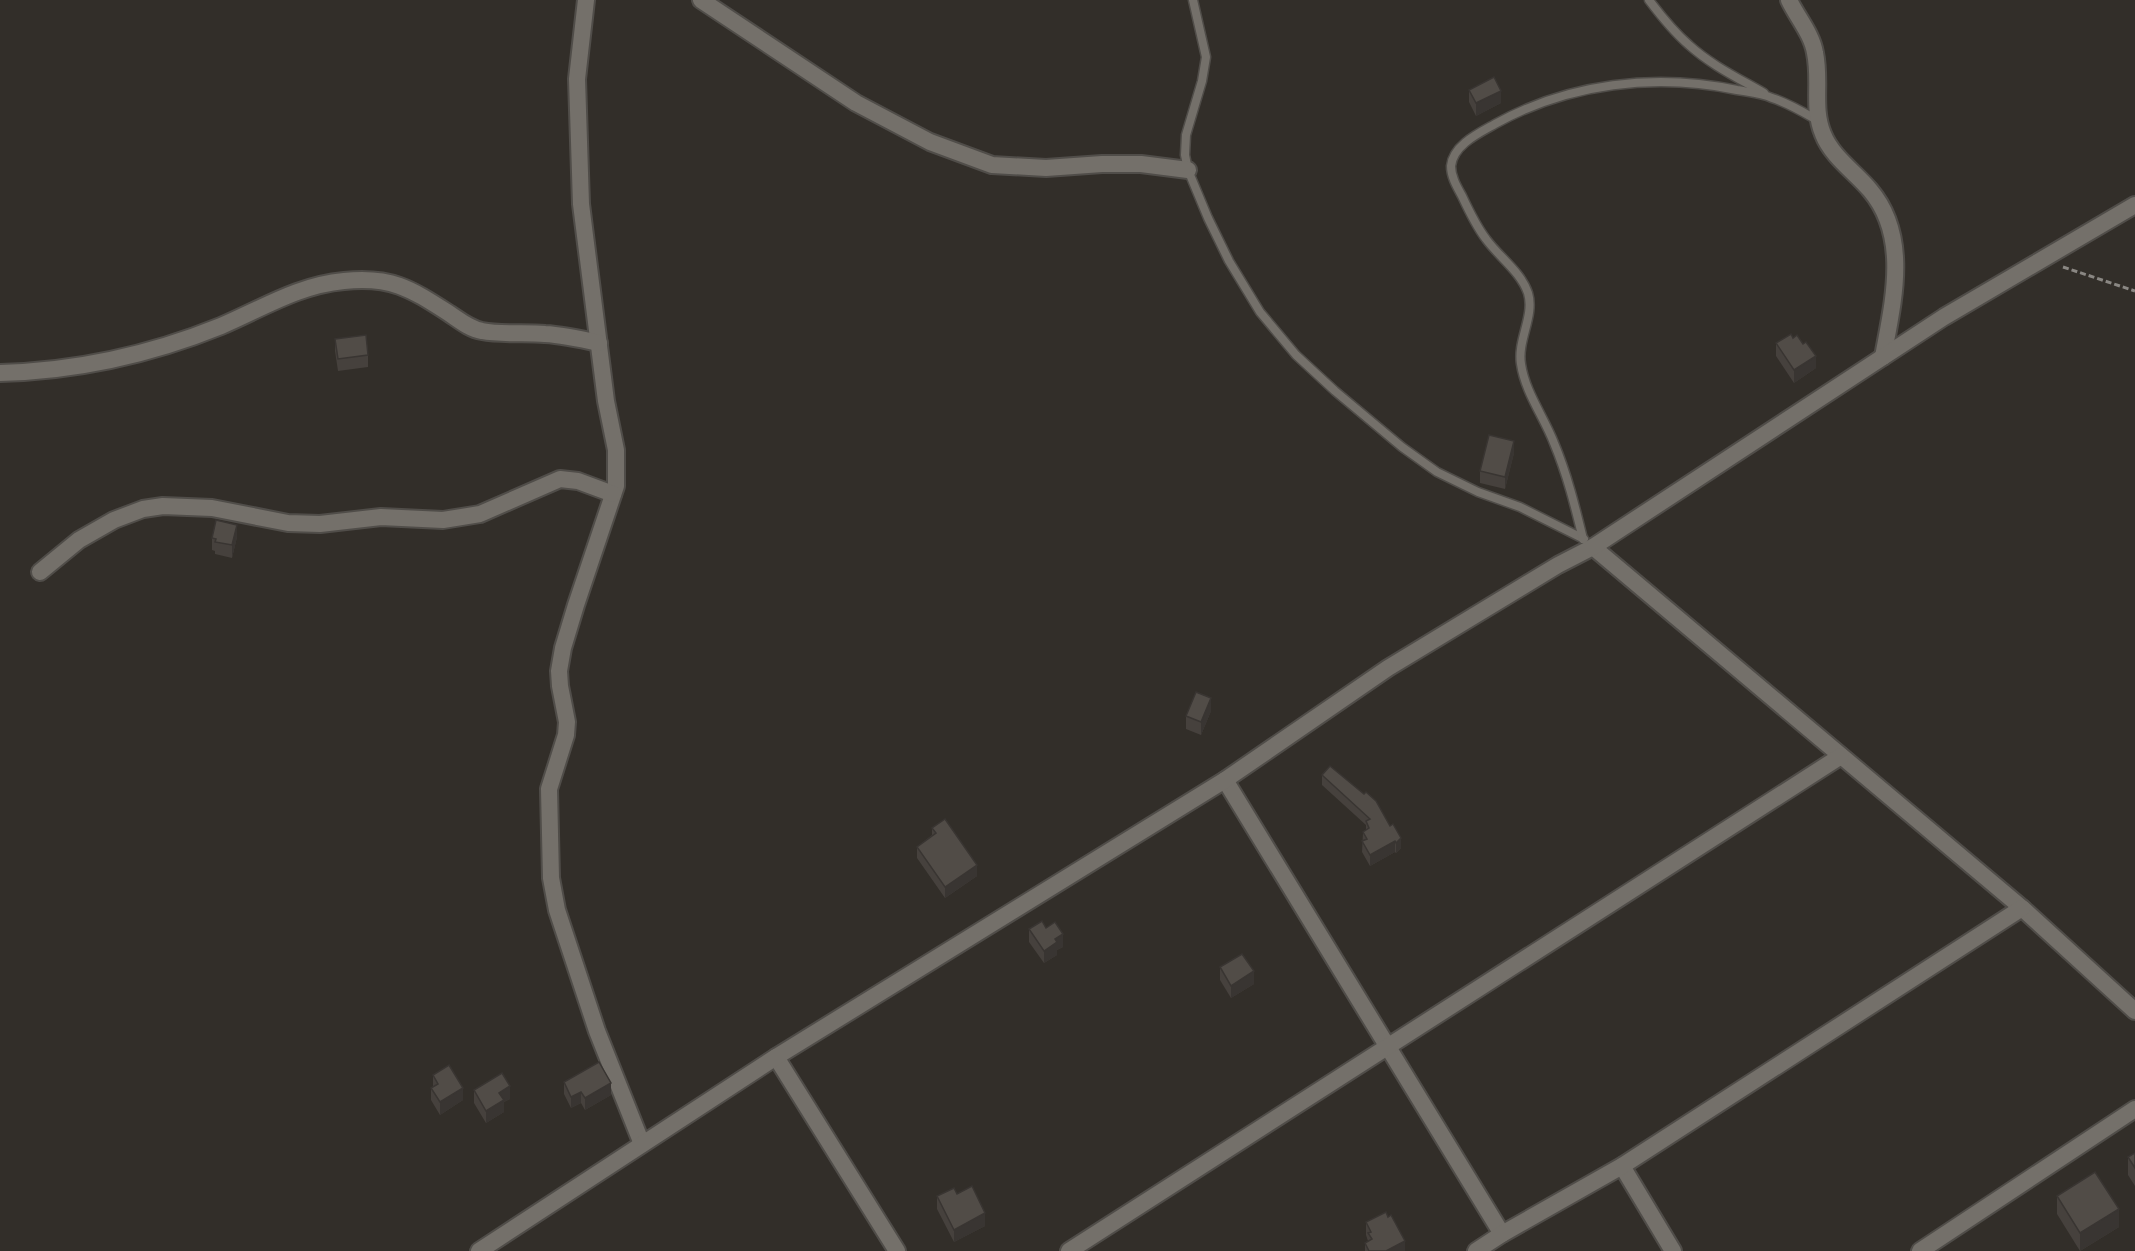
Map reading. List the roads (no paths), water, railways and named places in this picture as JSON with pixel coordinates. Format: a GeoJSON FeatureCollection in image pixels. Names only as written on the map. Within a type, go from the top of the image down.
{"type":"FeatureCollection","features":[{"type":"Feature","properties":{"kind":"street"},"geometry":{"type":"LineString","coordinates":[[586,0],[577,79],[581,194],[606,401],[616,450],[616,486],[563,648],[559,671],[566,728],[549,789],[551,878],[557,910],[590,1010],[642,1144]]}},
{"type":"Feature","properties":{"kind":"street"},"geometry":{"type":"LineString","coordinates":[[701,0],[856,103],[930,142],[992,165],[1046,168],[1141,164],[1188,170]]}},
{"type":"Feature","properties":{"kind":"street"},"geometry":{"type":"LineString","coordinates":[[1789,0],[1815,51],[1817,120],[1824,138],[1883,206],[1891,227],[1896,264],[1896,289],[1883,357]]}},
{"type":"Feature","properties":{"kind":"street"},"geometry":{"type":"LineString","coordinates":[[479,1251],[776,1057],[1224,780],[1388,668],[1558,565],[1588,543],[1944,316],[2135,205]]}},
{"type":"Feature","properties":{"kind":"street"},"geometry":{"type":"LineString","coordinates":[[0,373],[46,371],[132,355],[221,326],[284,296],[314,286],[344,281],[371,280],[397,283],[416,292],[465,324],[481,331],[544,333],[599,343]]}},
{"type":"Feature","properties":{"kind":"street"},"geometry":{"type":"LineString","coordinates":[[40,572],[79,540],[114,520],[143,509],[163,506],[212,508],[288,524],[320,524],[381,517],[443,520],[480,514],[560,478],[569,478],[613,494]]}},
{"type":"Feature","properties":{"kind":"street"},"geometry":{"type":"LineString","coordinates":[[1588,543],[2022,908],[2135,1011]]}},
{"type":"Feature","properties":{"kind":"street"},"geometry":{"type":"LineString","coordinates":[[1069,1251],[1841,756]]}},
{"type":"Feature","properties":{"kind":"street"},"geometry":{"type":"LineString","coordinates":[[1224,780],[1502,1234]]}},
{"type":"Feature","properties":{"kind":"street"},"geometry":{"type":"LineString","coordinates":[[1476,1251],[1622,1166],[2022,908]]}},
{"type":"Feature","properties":{"kind":"street"},"geometry":{"type":"LineString","coordinates":[[776,1057],[897,1251]]}},
{"type":"Feature","properties":{"kind":"street"},"geometry":{"type":"LineString","coordinates":[[1920,1251],[2135,1109]]}},
{"type":"Feature","properties":{"kind":"street"},"geometry":{"type":"LineString","coordinates":[[1622,1166],[1673,1251]]}},
{"type":"Feature","properties":{"kind":"lane"},"geometry":{"type":"LineString","coordinates":[[1193,0],[1206,57],[1202,81],[1186,135],[1185,156],[1188,170],[1229,261],[1260,312],[1296,355],[1335,391],[1402,447],[1437,472],[1478,492],[1520,507],[1588,543]]}},
{"type":"Feature","properties":{"kind":"lane"},"geometry":{"type":"LineString","coordinates":[[1648,0],[1689,45],[1719,68],[1817,120]]}},
{"type":"Feature","properties":{"kind":"lane"},"geometry":{"type":"LineString","coordinates":[[1588,543],[1565,471],[1525,381],[1520,362],[1530,305],[1528,292],[1520,278],[1486,239],[1454,182],[1451,167],[1456,153],[1466,143],[1514,113],[1567,94],[1627,83],[1668,81],[1708,84],[1772,97]]}}]}
